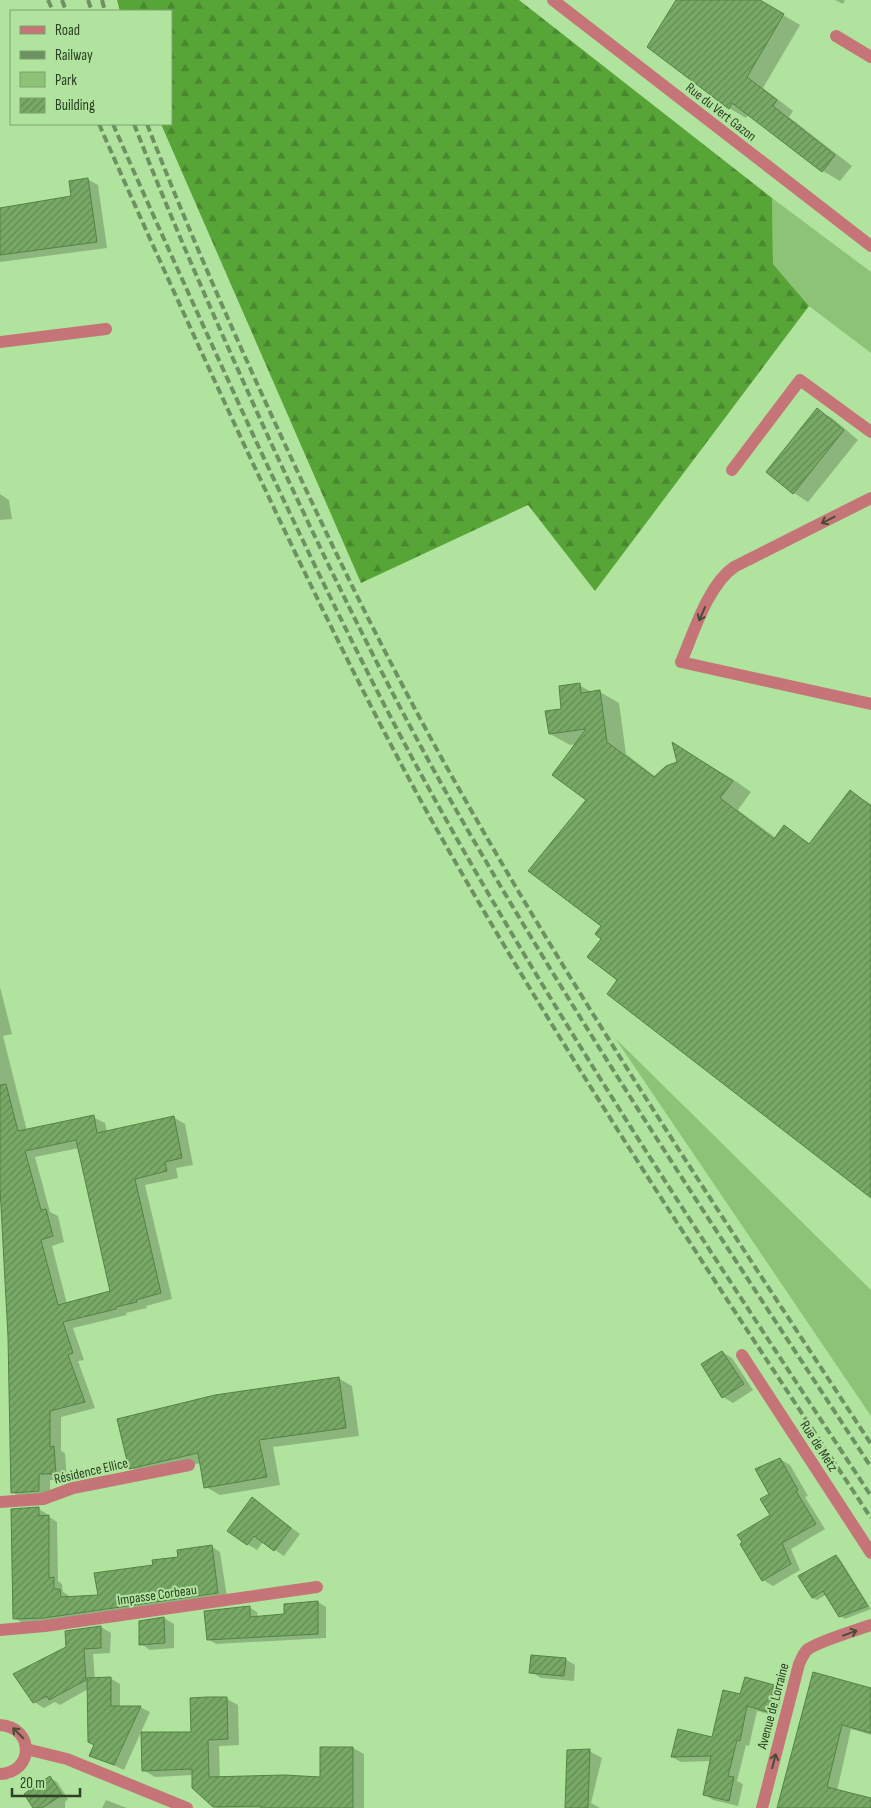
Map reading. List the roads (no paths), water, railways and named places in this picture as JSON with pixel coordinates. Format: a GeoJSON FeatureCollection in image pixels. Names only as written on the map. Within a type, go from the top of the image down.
{"type":"FeatureCollection","features":[{"type":"Feature","properties":{"kind":"street","name":"Rue du Vert Gazon"},"geometry":{"type":"LineString","coordinates":[[553,0],[871,246]]}},
{"type":"Feature","properties":{"kind":"street"},"geometry":{"type":"LineString","coordinates":[[836,36],[871,57]]}},
{"type":"Feature","properties":{"kind":"street"},"geometry":{"type":"LineString","coordinates":[[0,342],[106,329]]}},
{"type":"Feature","properties":{"kind":"street"},"geometry":{"type":"LineString","coordinates":[[732,470],[800,380],[871,432]]}},
{"type":"Feature","properties":{"kind":"street"},"geometry":{"type":"LineString","coordinates":[[871,498],[725,573],[712,590],[681,662],[871,704]]}},
{"type":"Feature","properties":{"kind":"street","name":"Rue de Metz"},"geometry":{"type":"LineString","coordinates":[[742,1356],[871,1553]]}},
{"type":"Feature","properties":{"kind":"street","name":"Résidence Ellice"},"geometry":{"type":"LineString","coordinates":[[0,1502],[43,1499],[73,1488],[189,1465]]}},
{"type":"Feature","properties":{"kind":"street","name":"Impasse Corbeau"},"geometry":{"type":"LineString","coordinates":[[0,1630],[45,1626],[317,1587]]}},
{"type":"Feature","properties":{"kind":"street","name":"Avenue de Lorraine"},"geometry":{"type":"LineString","coordinates":[[762,1808],[802,1658],[807,1650],[816,1645],[871,1625]]}},
{"type":"Feature","properties":{"kind":"street"},"geometry":{"type":"LineString","coordinates":[[0,1725],[16,1730],[23,1738],[26,1749],[24,1760],[17,1768],[0,1775]]}},
{"type":"Feature","properties":{"kind":"street"},"geometry":{"type":"LineString","coordinates":[[26,1749],[67,1760],[187,1808]]}},
{"type":"Feature","properties":{"kind":"railway"},"geometry":{"type":"LineString","coordinates":[[48,0],[53,10]]}},
{"type":"Feature","properties":{"kind":"railway"},"geometry":{"type":"LineString","coordinates":[[62,0],[66,10]]}},
{"type":"Feature","properties":{"kind":"railway"},"geometry":{"type":"LineString","coordinates":[[88,0],[92,10]]}},
{"type":"Feature","properties":{"kind":"railway"},"geometry":{"type":"LineString","coordinates":[[102,0],[105,10]]}},
{"type":"Feature","properties":{"kind":"railway"},"geometry":{"type":"LineString","coordinates":[[99,125],[241,438],[354,673],[427,812],[479,903],[587,1081],[699,1257],[871,1518]]}},
{"type":"Feature","properties":{"kind":"railway"},"geometry":{"type":"LineString","coordinates":[[113,125],[197,313],[294,523],[364,666],[413,760],[489,895],[594,1069],[871,1496]]}},
{"type":"Feature","properties":{"kind":"railway"},"geometry":{"type":"LineString","coordinates":[[134,125],[183,244],[313,534],[357,624],[451,801],[500,886],[603,1054],[871,1467]]}},
{"type":"Feature","properties":{"kind":"railway"},"geometry":{"type":"LineString","coordinates":[[147,125],[215,289],[288,451],[329,539],[439,754],[560,961],[662,1123],[871,1444]]}}]}
